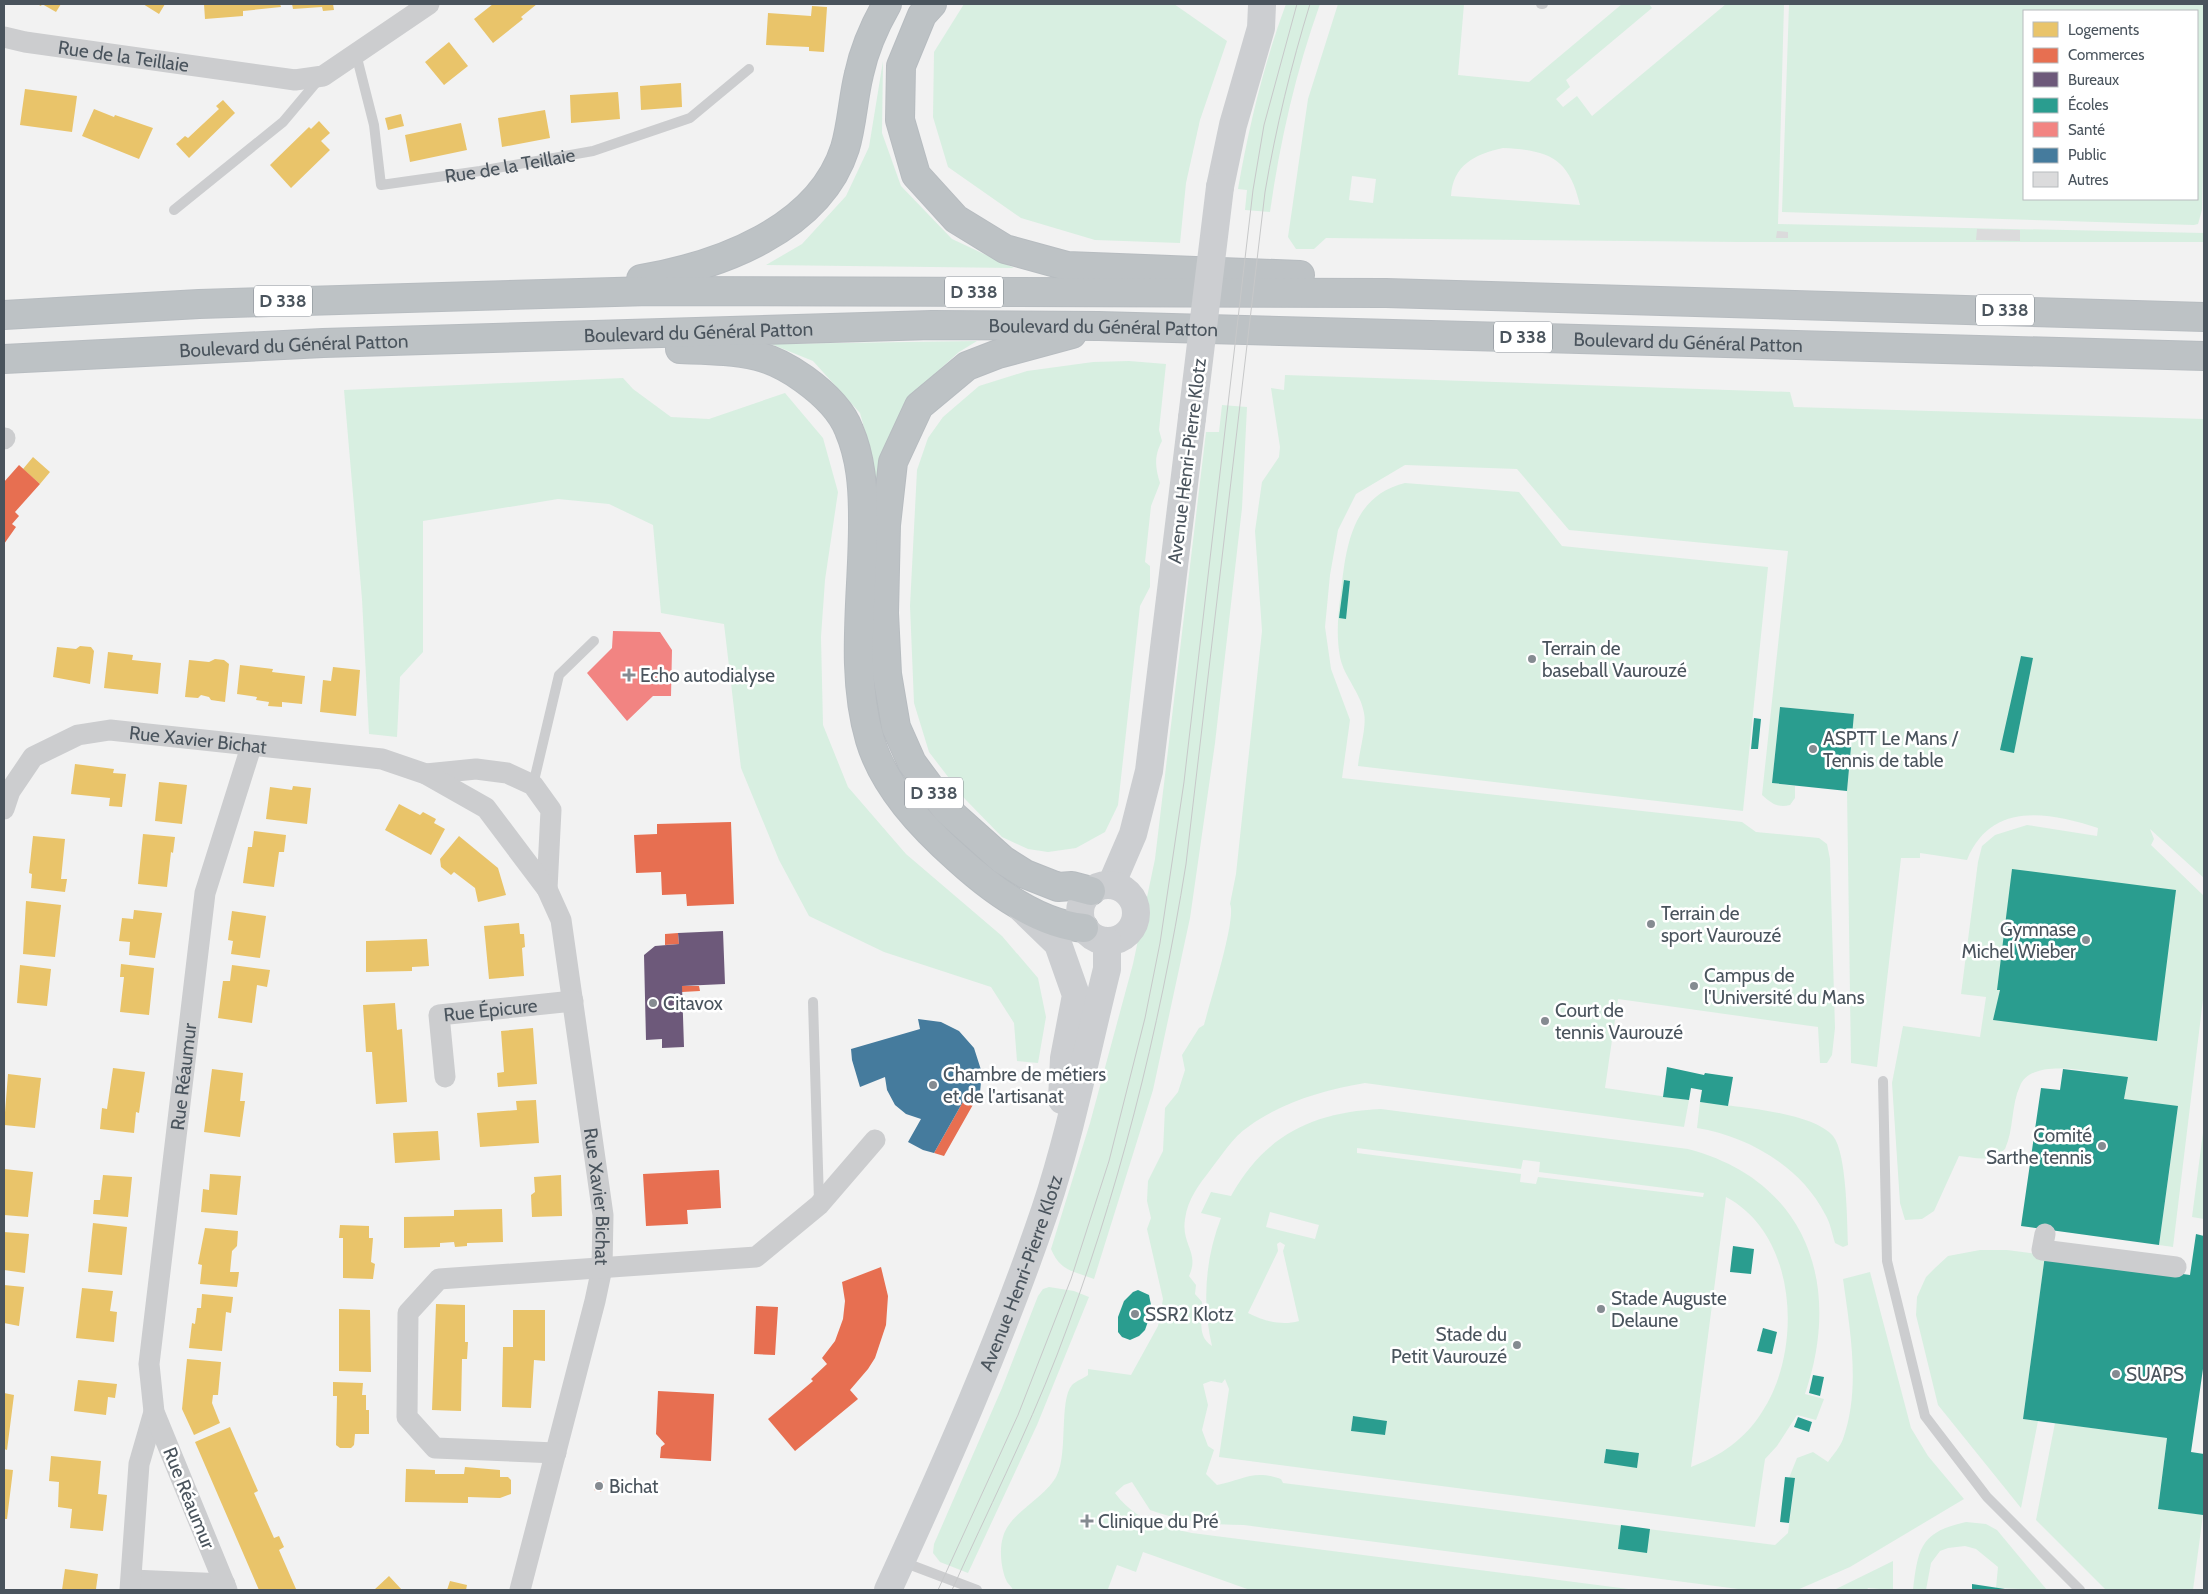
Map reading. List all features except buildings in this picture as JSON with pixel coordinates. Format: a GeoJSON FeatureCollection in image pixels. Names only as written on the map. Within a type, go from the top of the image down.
{"type":"FeatureCollection","features":[{"type":"Feature","properties":{"kind":"highway","name":"D 338"},"geometry":{"type":"LineString","coordinates":[[563,293],[670,274],[759,243],[799,215],[828,182],[844,149],[859,72],[876,23],[887,4]]}},
{"type":"Feature","properties":{"kind":"highway","name":"D 338"},"geometry":{"type":"LineString","coordinates":[[932,4],[922,15],[901,66],[900,120],[916,175],[956,219],[1005,249],[1067,266],[1328,276],[1386,293]]}},
{"type":"Feature","properties":{"kind":"highway","name":"Boulevard du Général Patton"},"geometry":{"type":"LineString","coordinates":[[4,315],[199,304],[650,290],[1386,293],[2204,317]]}},
{"type":"Feature","properties":{"kind":"highway","name":"Boulevard du Général Patton"},"geometry":{"type":"LineString","coordinates":[[4,359],[322,343],[932,325],[1099,326],[2204,356]]}},
{"type":"Feature","properties":{"kind":"highway","name":"D 338"},"geometry":{"type":"LineString","coordinates":[[1099,326],[998,354],[967,366],[919,406],[892,462],[886,525],[884,613],[887,674],[896,728],[912,763],[946,809],[1003,860],[1025,874],[1058,887],[1101,888]]}},
{"type":"Feature","properties":{"kind":"highway","name":"D 338"},"geometry":{"type":"LineString","coordinates":[[322,343],[380,354],[657,348],[721,351],[758,356],[780,365],[816,388],[835,407],[849,429],[858,456],[863,484],[864,543],[860,672],[870,740],[885,775],[918,819],[942,845],[974,873],[1010,898]]}},
{"type":"Feature","properties":{"kind":"highway"},"geometry":{"type":"LineString","coordinates":[[1010,898],[1052,920],[1095,935]]}},
{"type":"Feature","properties":{"kind":"street","name":"Rue de la Teillaie"},"geometry":{"type":"LineString","coordinates":[[4,36],[25,42],[295,80],[323,76],[429,4]]}},
{"type":"Feature","properties":{"kind":"street","name":"Avenue Henri-Pierre Klotz"},"geometry":{"type":"LineString","coordinates":[[888,1590],[955,1444],[1026,1263],[1058,1168],[1107,969],[1095,935],[1080,917],[1081,905],[1101,888],[1133,834],[1149,770],[1220,187],[1233,125],[1261,28],[1260,4]]}},
{"type":"Feature","properties":{"kind":"street","name":"Rue Xavier Bichat"},"geometry":{"type":"LineString","coordinates":[[4,809],[10,791],[33,757],[78,735],[110,730],[251,746],[366,756],[426,774],[486,808],[547,889],[561,920],[573,1001],[603,1215],[602,1268],[520,1590]]}},
{"type":"Feature","properties":{"kind":"street","name":"Rue Réaumur"},"geometry":{"type":"LineString","coordinates":[[154,1412],[139,1464],[131,1585],[226,1587],[154,1412],[149,1364],[205,893],[251,746]]}},
{"type":"Feature","properties":{"kind":"street","name":"Rue Xavier Bichat"},"geometry":{"type":"LineString","coordinates":[[426,774],[476,769],[507,773],[533,785],[551,810],[547,889]]}},
{"type":"Feature","properties":{"kind":"street"},"geometry":{"type":"LineString","coordinates":[[1095,935],[1115,941],[1128,933],[1136,918],[1136,909],[1132,898],[1122,889],[1101,888]]}},
{"type":"Feature","properties":{"kind":"street"},"geometry":{"type":"LineString","coordinates":[[1010,898],[1058,944],[1076,995],[1064,1058],[1058,1168]]}},
{"type":"Feature","properties":{"kind":"street","name":"Rue Épicure"},"geometry":{"type":"LineString","coordinates":[[446,1077],[439,1015],[573,1001]]}},
{"type":"Feature","properties":{"kind":"street"},"geometry":{"type":"LineString","coordinates":[[556,1453],[435,1448],[407,1417],[408,1313],[439,1278],[756,1257],[819,1205],[875,1140]]}},
{"type":"Feature","properties":{"kind":"street"},"geometry":{"type":"LineString","coordinates":[[2051,1247],[2176,1267]]}},
{"type":"Feature","properties":{"kind":"lane","name":"Rue de la Teillaie"},"geometry":{"type":"LineString","coordinates":[[356,54],[374,126],[382,185],[480,171],[592,151],[690,118],[749,69]]}},
{"type":"Feature","properties":{"kind":"lane"},"geometry":{"type":"LineString","coordinates":[[174,210],[283,122],[323,76]]}},
{"type":"Feature","properties":{"kind":"lane"},"geometry":{"type":"LineString","coordinates":[[533,785],[559,674],[594,641]]}},
{"type":"Feature","properties":{"kind":"lane"},"geometry":{"type":"LineString","coordinates":[[812,1002],[819,1205]]}},
{"type":"Feature","properties":{"kind":"lane"},"geometry":{"type":"LineString","coordinates":[[1882,1081],[1887,1260],[1925,1416],[1987,1497],[2080,1590]]}},
{"type":"Feature","properties":{"kind":"lane"},"geometry":{"type":"LineString","coordinates":[[901,1561],[977,1590]]}},
{"type":"Feature","properties":{"kind":"green space"},"geometry":{"type":"Polygon","coordinates":[[[964,4],[1174,4],[1227,41],[1200,120],[1186,183],[1180,243],[1095,240],[1021,218],[948,167],[933,117],[934,52],[964,4]]]}},
{"type":"Feature","properties":{"kind":"green space"},"geometry":{"type":"Polygon","coordinates":[[[1286,4],[1320,4],[1303,55],[1290,106],[1270,212],[1245,210],[1247,190],[1238,189],[1242,165],[1264,72],[1286,4]]]}},
{"type":"Feature","properties":{"kind":"green space"},"geometry":{"type":"Polygon","coordinates":[[[1338,4],[1464,4],[1458,75],[1529,82],[1622,4],[1649,4],[1652,8],[1566,80],[1570,87],[1556,99],[1563,107],[1577,96],[1592,116],[1726,4],[1784,4],[1778,224],[2204,233],[2204,242],[1738,242],[1326,238],[1314,249],[1296,249],[1288,237],[1308,99],[1338,4]],[[1503,148],[1483,154],[1467,163],[1456,176],[1451,196],[1580,205],[1570,176],[1563,166],[1554,159],[1532,151],[1503,148]],[[1352,176],[1349,200],[1373,203],[1376,179],[1352,176]]]}},
{"type":"Feature","properties":{"kind":"green space"},"geometry":{"type":"Polygon","coordinates":[[[1789,4],[2204,4],[2202,210],[2198,224],[1782,212],[1789,4]]]}},
{"type":"Feature","properties":{"kind":"green space"},"geometry":{"type":"Polygon","coordinates":[[[883,61],[882,133],[901,186],[952,239],[1014,268],[766,265],[802,244],[846,196],[869,147],[883,61]]]}},
{"type":"Feature","properties":{"kind":"green space"},"geometry":{"type":"Polygon","coordinates":[[[977,341],[959,352],[909,397],[881,455],[876,522],[874,463],[860,413],[813,361],[771,344],[977,341]]]}},
{"type":"Feature","properties":{"kind":"green space"},"geometry":{"type":"Polygon","coordinates":[[[1129,361],[1166,364],[1159,430],[1162,441],[1156,462],[1160,483],[1151,506],[1145,562],[1150,566],[1150,587],[1140,606],[1118,805],[1105,832],[1076,848],[1048,852],[1028,849],[1002,837],[965,799],[929,752],[914,703],[910,606],[917,470],[928,438],[943,417],[979,386],[1027,371],[1093,362],[1129,361]]]}},
{"type":"Feature","properties":{"kind":"green space","name":"Campus de l'Université du Mans"},"geometry":{"type":"Polygon","coordinates":[[[1285,375],[1790,392],[1794,407],[2204,419],[2204,878],[2150,829],[2154,839],[2151,845],[2204,896],[2204,991],[2173,1247],[2159,1245],[2178,1107],[2124,1099],[2128,1078],[2069,1069],[2038,1071],[2027,1077],[2017,1093],[2010,1133],[2005,1149],[1989,1158],[1959,1156],[1934,1211],[1922,1219],[1905,1220],[1900,1203],[1892,1083],[1903,1026],[1980,1037],[1986,997],[1961,994],[1978,862],[1982,846],[1995,835],[2027,825],[2097,836],[2098,828],[2060,818],[2023,816],[2006,820],[1991,828],[1977,841],[1967,860],[1920,853],[1920,858],[1901,858],[1877,1067],[1851,1063],[1847,791],[1854,714],[1780,707],[1772,783],[1795,786],[1795,798],[1790,805],[1781,806],[1771,802],[1762,795],[1788,551],[1569,530],[1517,469],[1405,465],[1356,494],[1338,530],[1330,575],[1325,627],[1331,669],[1350,720],[1342,778],[1742,822],[1756,832],[1819,838],[1827,844],[1830,859],[1835,1028],[1832,1055],[1827,1063],[1820,1063],[1818,1027],[1618,999],[1605,1088],[1689,1100],[1684,1127],[1365,1083],[1319,1093],[1289,1104],[1261,1118],[1237,1136],[1202,1181],[1186,1211],[1185,1236],[1192,1254],[1192,1268],[1189,1276],[1196,1285],[1195,1294],[1202,1302],[1201,1326],[1204,1337],[1212,1346],[1206,1298],[1208,1265],[1221,1218],[1201,1213],[1211,1192],[1231,1196],[1244,1175],[1259,1157],[1275,1142],[1293,1131],[1334,1115],[1381,1109],[1688,1149],[1728,1164],[1761,1185],[1787,1211],[1805,1242],[1816,1276],[1819,1313],[1816,1353],[1805,1394],[1824,1399],[1816,1420],[1797,1415],[1777,1446],[1765,1459],[1755,1527],[1219,1457],[1229,1389],[1225,1379],[1222,1383],[1211,1381],[1203,1384],[1208,1405],[1202,1430],[1208,1446],[1214,1450],[1206,1474],[1217,1485],[1248,1476],[1263,1475],[1281,1479],[1283,1483],[1775,1545],[1788,1533],[1795,1479],[1789,1478],[1797,1458],[1813,1452],[1828,1462],[1843,1439],[1852,1400],[1853,1380],[1851,1339],[1843,1279],[1870,1272],[1911,1428],[1928,1456],[1964,1499],[1850,1567],[1797,1590],[1746,1590],[1244,1525],[1184,1520],[1150,1510],[1132,1482],[1124,1485],[1115,1493],[1131,1510],[1159,1525],[1192,1533],[1636,1590],[1250,1590],[1143,1552],[1136,1572],[1117,1565],[1108,1589],[1111,1590],[1013,1590],[1007,1582],[1001,1560],[1003,1537],[1012,1520],[1045,1491],[1057,1475],[1062,1454],[1066,1402],[1072,1385],[1088,1375],[1088,1369],[1131,1375],[1158,1326],[1163,1299],[1147,1229],[1151,1218],[1147,1201],[1148,1181],[1163,1151],[1165,1108],[1178,1092],[1185,1070],[1182,1055],[1199,1028],[1204,1025],[1230,926],[1230,904],[1236,874],[1262,631],[1255,531],[1262,482],[1279,457],[1280,447],[1271,388],[1284,390],[1285,375]],[[1357,1148],[1357,1153],[1521,1174],[1520,1182],[1536,1184],[1538,1177],[1703,1197],[1704,1193],[1539,1172],[1540,1162],[1523,1160],[1521,1169],[1357,1148]],[[1726,1197],[1691,1467],[1712,1458],[1731,1446],[1755,1422],[1775,1387],[1784,1358],[1788,1327],[1786,1296],[1780,1265],[1768,1238],[1750,1215],[1726,1197]],[[1270,1212],[1266,1227],[1315,1239],[1319,1225],[1270,1212]],[[1280,1242],[1277,1244],[1278,1251],[1248,1313],[1273,1322],[1299,1321],[1283,1251],[1285,1245],[1280,1242]],[[1353,1416],[1351,1431],[1385,1435],[1386,1421],[1353,1416]],[[1606,1449],[1604,1463],[1637,1467],[1639,1453],[1606,1449]]]}},
{"type":"Feature","properties":{"kind":"green space"},"geometry":{"type":"Polygon","coordinates":[[[623,378],[633,389],[671,417],[709,419],[785,393],[823,438],[838,492],[825,580],[821,637],[823,725],[848,787],[906,854],[1002,936],[1038,978],[1046,1017],[1038,1063],[1017,1061],[1014,1023],[991,987],[884,952],[809,916],[779,860],[741,768],[724,624],[661,613],[653,525],[609,504],[558,499],[423,521],[423,652],[400,677],[397,737],[369,734],[362,599],[344,390],[623,378]]]}},
{"type":"Feature","properties":{"kind":"green space"},"geometry":{"type":"Polygon","coordinates":[[[1222,405],[1247,407],[1242,508],[1215,743],[1190,918],[1153,1090],[1094,1279],[1063,1266],[1051,1249],[1090,1123],[1133,964],[1155,859],[1206,432],[1219,432],[1222,405]]]}},
{"type":"Feature","properties":{"kind":"green space"},"geometry":{"type":"Polygon","coordinates":[[[1405,483],[1519,492],[1562,546],[1768,567],[1743,811],[1358,766],[1365,718],[1360,699],[1345,671],[1340,657],[1338,624],[1343,575],[1349,541],[1363,511],[1373,499],[1387,490],[1405,483]]]}},
{"type":"Feature","properties":{"kind":"green space"},"geometry":{"type":"Polygon","coordinates":[[[1700,1102],[1751,1108],[1790,1116],[1808,1121],[1833,1136],[1838,1145],[1844,1172],[1848,1245],[1843,1247],[1835,1243],[1828,1220],[1815,1197],[1787,1168],[1754,1146],[1716,1132],[1697,1128],[1700,1102]]]}},
{"type":"Feature","properties":{"kind":"green space"},"geometry":{"type":"Polygon","coordinates":[[[2204,1125],[2204,1219],[2192,1217],[2204,1125]]]}},
{"type":"Feature","properties":{"kind":"green space"},"geometry":{"type":"Polygon","coordinates":[[[1980,1250],[2007,1250],[2045,1255],[2023,1419],[2038,1421],[2021,1508],[1938,1405],[1916,1315],[1917,1297],[1926,1277],[1948,1256],[1980,1250]]]}},
{"type":"Feature","properties":{"kind":"green space"},"geometry":{"type":"Polygon","coordinates":[[[1049,1287],[1074,1291],[1089,1297],[1037,1425],[968,1573],[940,1562],[933,1553],[934,1544],[1002,1388],[1038,1296],[1043,1289],[1049,1287]]]}},
{"type":"Feature","properties":{"kind":"green space"},"geometry":{"type":"Polygon","coordinates":[[[2055,1423],[2167,1438],[2158,1508],[2203,1515],[2193,1590],[2106,1590],[2036,1520],[2055,1423]]]}},
{"type":"Feature","properties":{"kind":"green space"},"geometry":{"type":"Polygon","coordinates":[[[1966,1522],[1986,1524],[1997,1530],[2047,1590],[1996,1588],[1998,1567],[1976,1549],[1965,1546],[1940,1551],[1931,1563],[1926,1590],[1913,1590],[1917,1563],[1924,1544],[1939,1531],[1966,1522]]]}},
{"type":"Feature","properties":{"kind":"green space"},"geometry":{"type":"Polygon","coordinates":[[[1893,1561],[1893,1590],[1868,1588],[1867,1590],[1834,1590],[1893,1561]]]}},
{"type":"Feature","properties":{"kind":"tram line"},"geometry":{"type":"LineString","coordinates":[[938,1590],[1018,1415],[1071,1279],[1109,1161],[1145,1018],[1160,943],[1184,782],[1253,190],[1264,125],[1297,4]]}},
{"type":"Feature","properties":{"kind":"tram line"},"geometry":{"type":"LineString","coordinates":[[952,1590],[1032,1414],[1057,1355],[1079,1295],[1118,1174],[1163,989],[1186,864],[1265,192],[1284,97],[1310,4]]}},
{"type":"Feature","properties":{"kind":"place","name":"Terrain de baseball Vaurouzé"},"geometry":{"type":"Point","coordinates":[1532,659]}},
{"type":"Feature","properties":{"kind":"place","name":"Echo autodialyse"},"geometry":{"type":"Point","coordinates":[629,675]}},
{"type":"Feature","properties":{"kind":"place","name":"ASPTT Le Mans / Tennis de table"},"geometry":{"type":"Point","coordinates":[1813,749]}},
{"type":"Feature","properties":{"kind":"place","name":"Terrain de sport Vaurouzé"},"geometry":{"type":"Point","coordinates":[1651,924]}},
{"type":"Feature","properties":{"kind":"place","name":"Gymnase Michel Wieber"},"geometry":{"type":"Point","coordinates":[2086,940]}},
{"type":"Feature","properties":{"kind":"place","name":"Campus de l'Université du Mans"},"geometry":{"type":"Point","coordinates":[1694,986]}},
{"type":"Feature","properties":{"kind":"place","name":"Citavox"},"geometry":{"type":"Point","coordinates":[653,1003]}},
{"type":"Feature","properties":{"kind":"place","name":"Court de tennis Vaurouzé"},"geometry":{"type":"Point","coordinates":[1545,1021]}},
{"type":"Feature","properties":{"kind":"place","name":"Chambre de métiers et de l'artisanat"},"geometry":{"type":"Point","coordinates":[933,1085]}},
{"type":"Feature","properties":{"kind":"place","name":"Comité Sarthe tennis"},"geometry":{"type":"Point","coordinates":[2102,1146]}},
{"type":"Feature","properties":{"kind":"place","name":"Stade Auguste Delaune"},"geometry":{"type":"Point","coordinates":[1601,1309]}},
{"type":"Feature","properties":{"kind":"place","name":"SSR2 Klotz"},"geometry":{"type":"Point","coordinates":[1135,1314]}},
{"type":"Feature","properties":{"kind":"place","name":"Stade du Petit Vaurouzé"},"geometry":{"type":"Point","coordinates":[1517,1345]}},
{"type":"Feature","properties":{"kind":"place","name":"SUAPS"},"geometry":{"type":"Point","coordinates":[2116,1374]}},
{"type":"Feature","properties":{"kind":"place","name":"Bichat"},"geometry":{"type":"Point","coordinates":[599,1486]}},
{"type":"Feature","properties":{"kind":"place","name":"Clinique du Pré"},"geometry":{"type":"Point","coordinates":[1087,1521]}}]}
